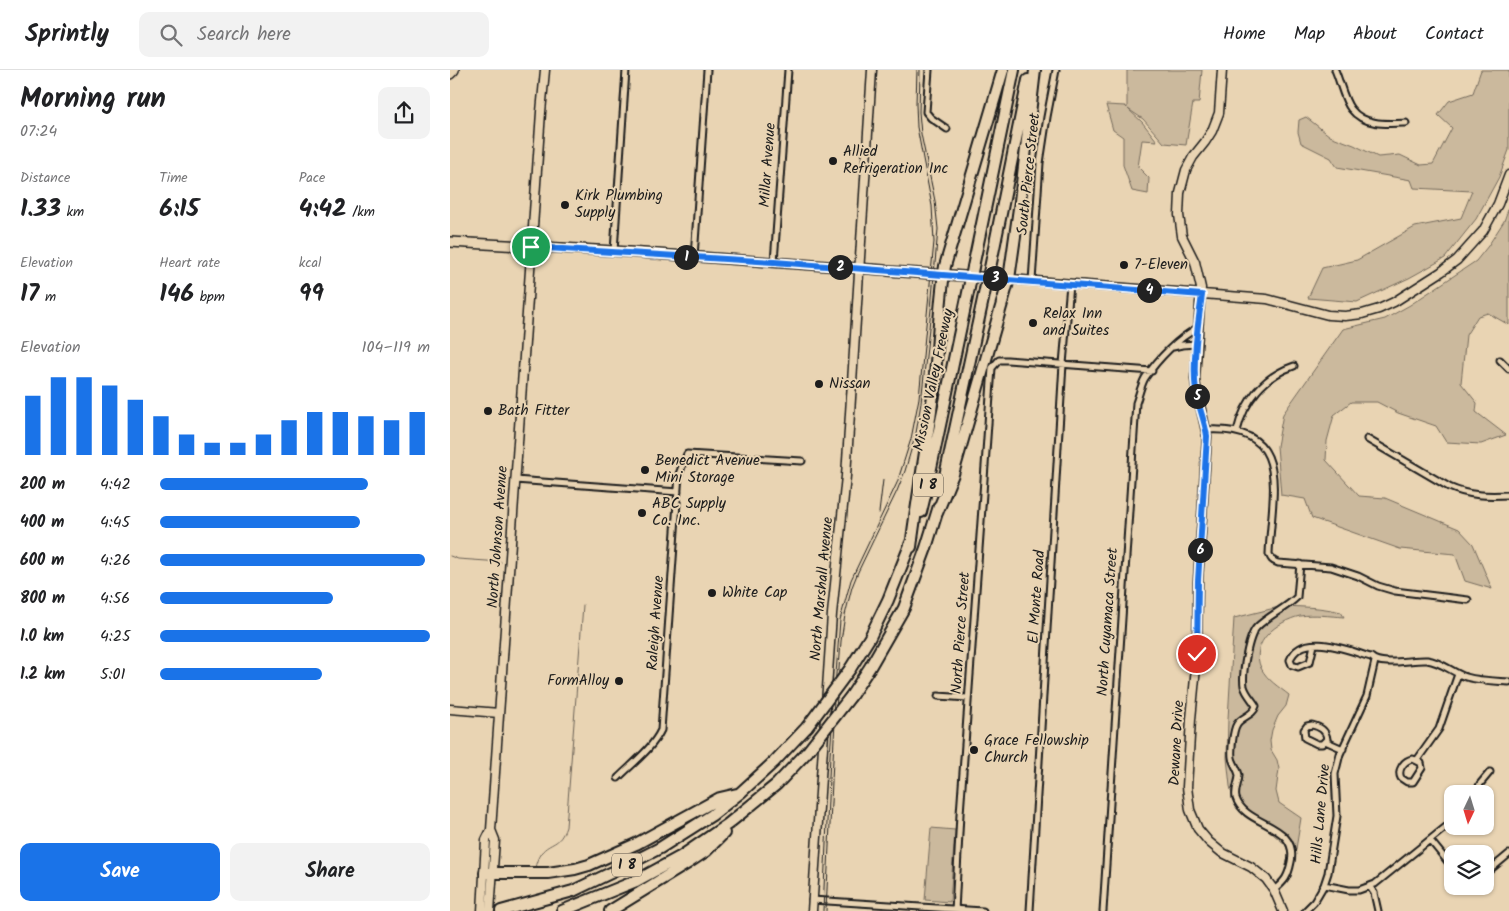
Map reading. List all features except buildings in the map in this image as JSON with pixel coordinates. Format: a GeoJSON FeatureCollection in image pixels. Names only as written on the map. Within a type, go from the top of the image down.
{"type":"FeatureCollection","features":[{"type":"Feature","properties":{"kind":"highway"},"geometry":{"type":"LineString","coordinates":[[910,547],[932,404],[945,266],[1003,70]]}},
{"type":"Feature","properties":{"kind":"highway","name":"Mission Valley Freeway"},"geometry":{"type":"LineString","coordinates":[[501,911],[573,891],[660,848],[712,815],[774,762],[807,727],[850,669],[874,630],[910,547],[927,487],[1014,70]]}},
{"type":"Feature","properties":{"kind":"highway","name":"Mission Valley Freeway"},"geometry":{"type":"LineString","coordinates":[[562,911],[636,881],[680,857],[728,824],[777,784],[808,751],[851,696],[904,608],[937,513],[990,268],[1030,70]]}},
{"type":"Feature","properties":{"kind":"highway"},"geometry":{"type":"LineString","coordinates":[[937,513],[953,474],[1009,279],[1035,70]]}},
{"type":"Feature","properties":{"kind":"highway"},"geometry":{"type":"LineString","coordinates":[[489,873],[548,872],[590,865],[636,844],[720,798],[740,793]]}},
{"type":"Feature","properties":{"kind":"highway"},"geometry":{"type":"LineString","coordinates":[[610,911],[706,851],[752,804]]}},
{"type":"Feature","properties":{"kind":"main road","name":"North Johnson Avenue"},"geometry":{"type":"LineString","coordinates":[[482,911],[495,840],[491,830],[545,70]]}},
{"type":"Feature","properties":{"kind":"main road","name":"North Marshall Avenue"},"geometry":{"type":"LineString","coordinates":[[812,911],[832,614],[846,476],[872,70]]}},
{"type":"Feature","properties":{"kind":"main road"},"geometry":{"type":"LineString","coordinates":[[1198,327],[1202,295],[1195,262],[1182,236],[1179,215],[1180,193],[1186,170],[1193,157],[1212,132],[1219,113],[1222,70]]}},
{"type":"Feature","properties":{"kind":"main road"},"geometry":{"type":"LineString","coordinates":[[450,242],[774,262],[1266,299],[1336,316],[1362,314],[1378,309],[1394,302],[1441,272],[1470,247],[1483,231],[1498,204],[1509,175]]}},
{"type":"Feature","properties":{"kind":"main road","name":"Dewane Drive"},"geometry":{"type":"LineString","coordinates":[[1198,327],[1196,394],[1206,430],[1207,451],[1198,581],[1197,657],[1187,787],[1190,810],[1198,829],[1208,842],[1220,851],[1254,868],[1266,879],[1274,890],[1283,911]]}},
{"type":"Feature","properties":{"kind":"main road"},"geometry":{"type":"LineString","coordinates":[[450,709],[499,713]]}},
{"type":"Feature","properties":{"kind":"main road","name":"North Johnson Avenue"},"geometry":{"type":"LineString","coordinates":[[489,873],[490,911]]}},
{"type":"Feature","properties":{"kind":"street"},"geometry":{"type":"LineString","coordinates":[[614,251],[626,70]]}},
{"type":"Feature","properties":{"kind":"street"},"geometry":{"type":"LineString","coordinates":[[694,258],[707,70]]}},
{"type":"Feature","properties":{"kind":"street","name":"Millar Avenue"},"geometry":{"type":"LineString","coordinates":[[774,262],[788,70]]}},
{"type":"Feature","properties":{"kind":"street"},"geometry":{"type":"LineString","coordinates":[[929,70],[926,112],[931,118],[947,129]]}},
{"type":"Feature","properties":{"kind":"street","name":"South Pierce Street"},"geometry":{"type":"LineString","coordinates":[[1032,281],[1040,163],[1056,70]]}},
{"type":"Feature","properties":{"kind":"street"},"geometry":{"type":"LineString","coordinates":[[1334,70],[1351,109],[1361,118],[1375,123],[1406,124]]}},
{"type":"Feature","properties":{"kind":"street","name":"El Monte Road"},"geometry":{"type":"LineString","coordinates":[[1030,911],[1070,284]]}},
{"type":"Feature","properties":{"kind":"street","name":"North Cuyamaca Street"},"geometry":{"type":"LineString","coordinates":[[1103,911],[1136,404],[1144,379],[1183,336],[1198,327]]}},
{"type":"Feature","properties":{"kind":"street"},"geometry":{"type":"LineString","coordinates":[[1172,347],[1197,344]]}},
{"type":"Feature","properties":{"kind":"street","name":"North Pierce Street"},"geometry":{"type":"LineString","coordinates":[[955,910],[992,368],[999,360],[1064,364]]}},
{"type":"Feature","properties":{"kind":"street"},"geometry":{"type":"LineString","coordinates":[[1500,360],[1509,369]]}},
{"type":"Feature","properties":{"kind":"street"},"geometry":{"type":"LineString","coordinates":[[1064,364],[1152,371]]}},
{"type":"Feature","properties":{"kind":"street"},"geometry":{"type":"LineString","coordinates":[[1237,431],[1240,418],[1257,390],[1274,375],[1294,366]]}},
{"type":"Feature","properties":{"kind":"street"},"geometry":{"type":"LineString","coordinates":[[1206,430],[1224,429],[1237,431],[1249,436],[1266,452],[1274,478],[1269,554],[1271,559],[1278,564],[1331,567],[1395,591],[1468,600]]}},
{"type":"Feature","properties":{"kind":"street"},"geometry":{"type":"LineString","coordinates":[[1367,439],[1454,490],[1481,496],[1509,495]]}},
{"type":"Feature","properties":{"kind":"street","name":"Raleigh Avenue"},"geometry":{"type":"LineString","coordinates":[[618,778],[648,749],[656,740],[661,730],[679,474],[687,454],[802,461]]}},
{"type":"Feature","properties":{"kind":"street"},"geometry":{"type":"LineString","coordinates":[[516,480],[678,492]]}},
{"type":"Feature","properties":{"kind":"street"},"geometry":{"type":"LineString","coordinates":[[1274,890],[1287,877],[1291,863],[1291,844],[1268,824],[1247,813],[1240,806],[1235,788],[1239,775],[1232,761],[1232,751],[1236,726],[1240,720],[1253,712],[1256,706],[1249,697],[1244,685],[1246,653],[1250,637],[1256,628],[1297,597],[1300,564]]}},
{"type":"Feature","properties":{"kind":"street"},"geometry":{"type":"LineString","coordinates":[[1314,645],[1310,662],[1298,667],[1292,665],[1290,660],[1295,650],[1314,645],[1324,644],[1371,657],[1375,661],[1430,660],[1465,677],[1478,680],[1509,682]]}},
{"type":"Feature","properties":{"kind":"street","name":"Hills Lane Drive"},"geometry":{"type":"LineString","coordinates":[[1305,911],[1314,902],[1324,885],[1328,873],[1336,824],[1335,774],[1343,749],[1367,696],[1375,661]]}},
{"type":"Feature","properties":{"kind":"street"},"geometry":{"type":"LineString","coordinates":[[1417,760],[1439,730],[1458,674]]}},
{"type":"Feature","properties":{"kind":"street"},"geometry":{"type":"LineString","coordinates":[[938,696],[968,698]]}},
{"type":"Feature","properties":{"kind":"street"},"geometry":{"type":"LineString","coordinates":[[1312,725],[1321,728],[1326,734],[1327,739],[1325,741],[1322,744],[1317,744],[1306,739],[1304,730],[1307,726],[1312,725]]}},
{"type":"Feature","properties":{"kind":"street"},"geometry":{"type":"LineString","coordinates":[[1325,741],[1343,749]]}},
{"type":"Feature","properties":{"kind":"street"},"geometry":{"type":"LineString","coordinates":[[1413,758],[1417,760],[1422,768],[1413,782],[1406,782],[1401,778],[1400,772],[1405,762],[1413,758]]}},
{"type":"Feature","properties":{"kind":"street"},"geometry":{"type":"LineString","coordinates":[[1480,785],[1490,772]]}},
{"type":"Feature","properties":{"kind":"street"},"geometry":{"type":"LineString","coordinates":[[1324,885],[1349,890],[1370,887],[1444,829]]}},
{"type":"Feature","properties":{"kind":"street"},"geometry":{"type":"LineString","coordinates":[[1430,840],[1444,857]]}},
{"type":"Feature","properties":{"kind":"street"},"geometry":{"type":"LineString","coordinates":[[1494,866],[1509,854]]}},
{"type":"Feature","properties":{"kind":"street"},"geometry":{"type":"LineString","coordinates":[[1370,887],[1374,893],[1378,911]]}},
{"type":"Feature","properties":{"kind":"street"},"geometry":{"type":"LineString","coordinates":[[812,900],[982,911]]}},
{"type":"Feature","properties":{"kind":"shaded area"},"geometry":{"type":"Polygon","coordinates":[[[1127,70],[1202,70],[1199,103],[1193,103],[1186,145],[1164,143],[1143,119],[1128,109],[1142,122],[1157,141],[1142,140],[1138,167],[1149,178],[1148,194],[1132,191],[1123,165],[1123,137],[1113,130],[1106,105],[1125,106],[1127,108],[1127,70]]]}},
{"type":"Feature","properties":{"kind":"shaded area"},"geometry":{"type":"Polygon","coordinates":[[[1481,70],[1509,70],[1509,150],[1499,177],[1476,219],[1445,258],[1409,278],[1357,302],[1308,298],[1322,268],[1357,260],[1415,227],[1461,218],[1472,191],[1414,188],[1411,180],[1337,167],[1331,158],[1301,143],[1298,132],[1299,120],[1306,117],[1330,136],[1378,157],[1400,155],[1421,165],[1433,164],[1452,128],[1438,115],[1449,101],[1473,93],[1481,70]]]}},
{"type":"Feature","properties":{"kind":"shaded area"},"geometry":{"type":"Polygon","coordinates":[[[1509,207],[1509,325],[1488,313],[1478,316],[1466,335],[1461,383],[1477,403],[1476,412],[1506,435],[1481,444],[1446,442],[1436,426],[1398,413],[1377,402],[1351,402],[1334,415],[1327,441],[1326,460],[1359,496],[1385,498],[1459,529],[1473,544],[1492,589],[1465,581],[1455,554],[1400,549],[1312,518],[1305,499],[1281,495],[1277,446],[1283,414],[1343,329],[1385,319],[1410,305],[1476,261],[1504,221],[1509,207]]]}},
{"type":"Feature","properties":{"kind":"shaded area"},"geometry":{"type":"Polygon","coordinates":[[[1283,606],[1333,610],[1341,612],[1344,617],[1311,615],[1292,619],[1268,634],[1262,641],[1259,650],[1258,659],[1266,676],[1289,695],[1286,706],[1278,716],[1272,730],[1270,741],[1271,750],[1277,760],[1279,769],[1276,791],[1279,803],[1301,818],[1295,855],[1289,854],[1285,844],[1262,825],[1247,817],[1234,803],[1227,758],[1234,618],[1283,606]]]}},
{"type":"Feature","properties":{"kind":"shaded area"},"geometry":{"type":"Polygon","coordinates":[[[931,828],[955,830],[950,902],[925,900],[931,828]]]}},
{"type":"Feature","properties":{"kind":"waterway"},"geometry":{"type":"LineString","coordinates":[[450,556],[458,559],[501,562]]}},
{"type":"Feature","properties":{"kind":"waterway"},"geometry":{"type":"LineString","coordinates":[[535,868],[541,853],[561,838],[566,827],[583,605]]}},
{"type":"Feature","properties":{"kind":"tram line"},"geometry":{"type":"LineString","coordinates":[[826,911],[834,738],[841,641],[845,615],[858,572],[905,471],[916,433],[921,403],[938,229],[935,201],[921,134],[919,112],[920,70]]}},
{"type":"Feature","properties":{"kind":"railway"},"geometry":{"type":"LineString","coordinates":[[823,911],[830,755],[840,620],[851,580],[897,483],[911,439],[919,398],[934,242],[932,206],[917,127],[917,70]]}},
{"type":"Feature","properties":{"kind":"railway"},"geometry":{"type":"LineString","coordinates":[[879,513],[883,480]]}},
{"type":"Feature","properties":{"kind":"place","name":"Allied Refrigeration Inc"},"geometry":{"type":"Point","coordinates":[833,161]}},
{"type":"Feature","properties":{"kind":"place","name":"Kirk Plumbing Supply"},"geometry":{"type":"Point","coordinates":[565,205]}},
{"type":"Feature","properties":{"kind":"place","name":"7-Eleven"},"geometry":{"type":"Point","coordinates":[1124,265]}},
{"type":"Feature","properties":{"kind":"place","name":"Relax Inn and Suites"},"geometry":{"type":"Point","coordinates":[1033,323]}},
{"type":"Feature","properties":{"kind":"place","name":"Nissan"},"geometry":{"type":"Point","coordinates":[819,384]}},
{"type":"Feature","properties":{"kind":"place","name":"Bath Fitter"},"geometry":{"type":"Point","coordinates":[488,411]}},
{"type":"Feature","properties":{"kind":"place","name":"Benedict Avenue Mini Storage"},"geometry":{"type":"Point","coordinates":[645,470]}},
{"type":"Feature","properties":{"kind":"place","name":"ABC Supply Co. Inc."},"geometry":{"type":"Point","coordinates":[642,513]}},
{"type":"Feature","properties":{"kind":"place","name":"White Cap"},"geometry":{"type":"Point","coordinates":[712,593]}},
{"type":"Feature","properties":{"kind":"place","name":"FormAlloy"},"geometry":{"type":"Point","coordinates":[619,681]}},
{"type":"Feature","properties":{"kind":"place","name":"Grace Fellowship Church"},"geometry":{"type":"Point","coordinates":[974,750]}},
{"type":"Feature","properties":{"kind":"route"},"geometry":{"type":"LineString","coordinates":[[531,247],[774,262],[1202,295],[1195,379],[1196,394],[1207,436],[1198,581],[1197,654]]}}]}
